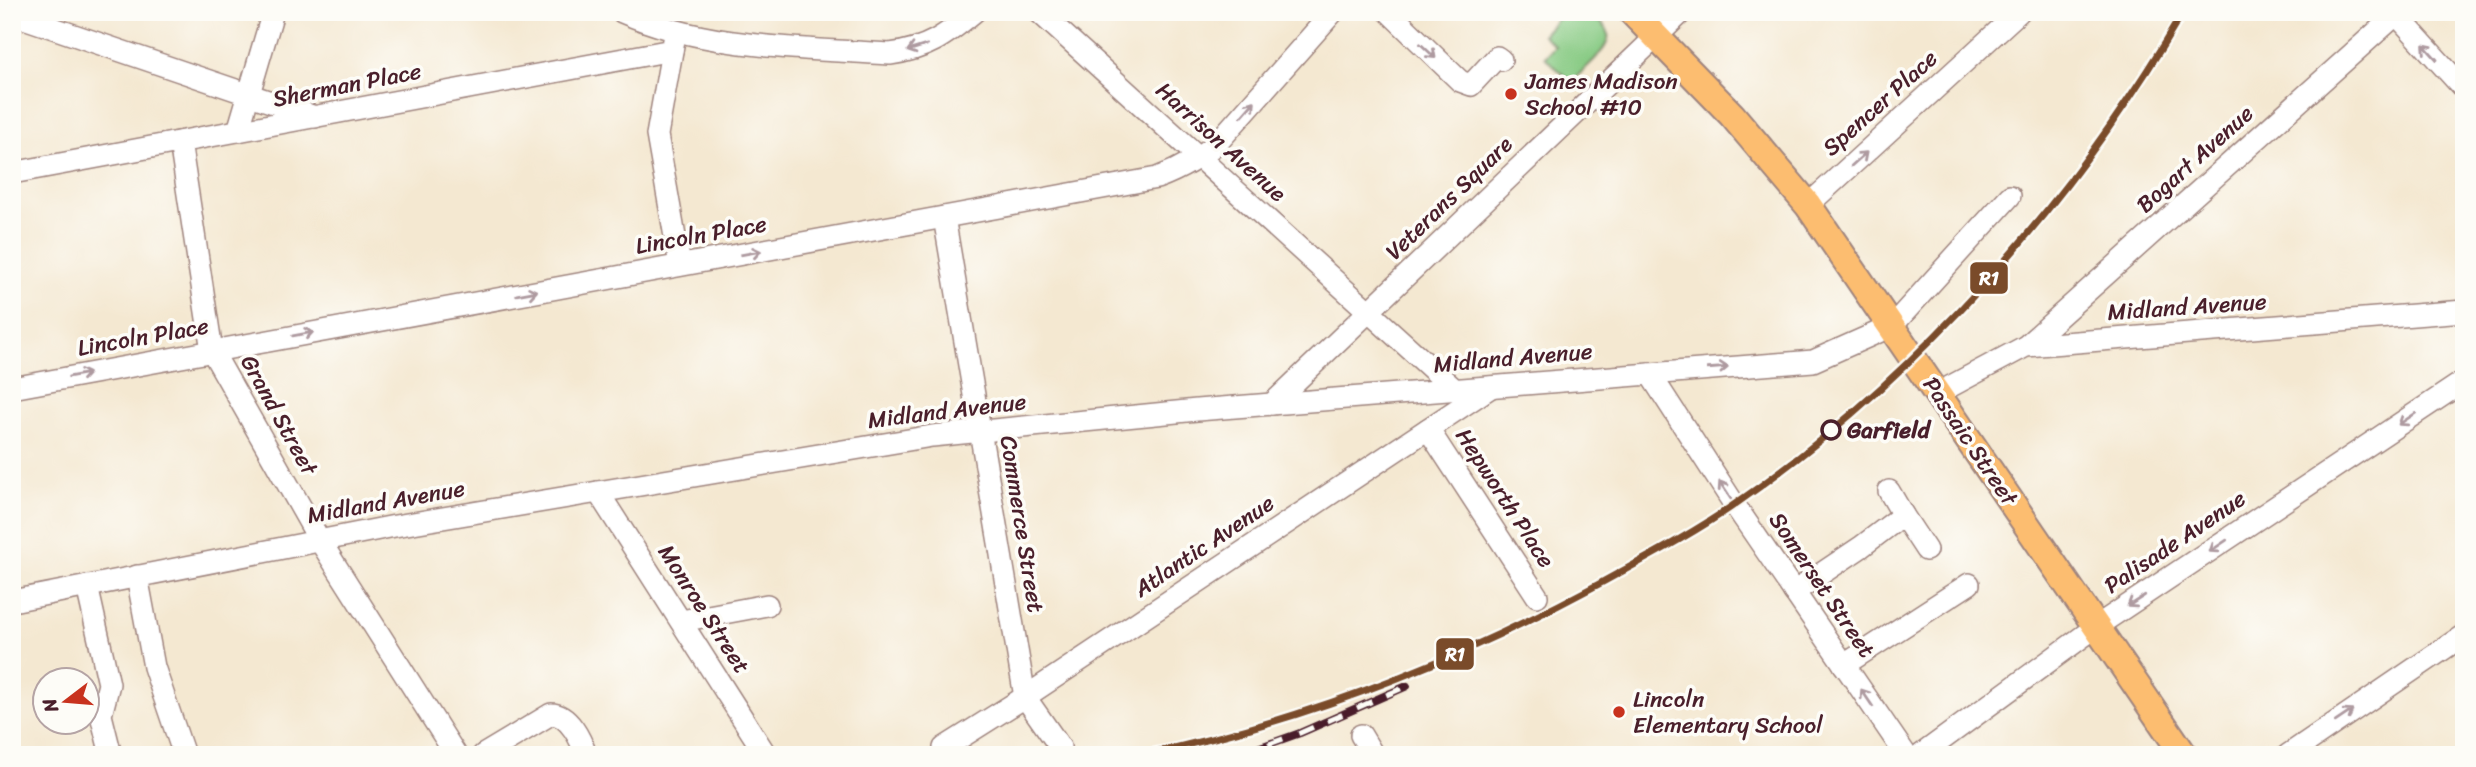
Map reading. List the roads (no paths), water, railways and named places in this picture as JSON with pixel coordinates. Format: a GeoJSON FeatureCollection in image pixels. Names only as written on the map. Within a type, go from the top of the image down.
{"type":"FeatureCollection","features":[{"type":"Feature","properties":{"kind":"main road","name":"Passaic Street"},"geometry":{"type":"LineString","coordinates":[[1632,12],[1732,115],[1808,205],[2183,755]]}},
{"type":"Feature","properties":{"kind":"street"},"geometry":{"type":"LineString","coordinates":[[238,131],[273,12]]}},
{"type":"Feature","properties":{"kind":"street"},"geometry":{"type":"LineString","coordinates":[[622,12],[674,41],[717,40],[890,54],[912,51],[931,44],[950,33],[974,12]]}},
{"type":"Feature","properties":{"kind":"street","name":"Harrison Avenue"},"geometry":{"type":"LineString","coordinates":[[1039,12],[1368,311]]}},
{"type":"Feature","properties":{"kind":"street","name":"Lincoln Place"},"geometry":{"type":"LineString","coordinates":[[12,388],[1157,178],[1200,158],[1218,142],[1333,12]]}},
{"type":"Feature","properties":{"kind":"street"},"geometry":{"type":"LineString","coordinates":[[1389,12],[1460,81],[1471,85],[1497,57],[1501,60]]}},
{"type":"Feature","properties":{"kind":"street","name":"Veterans Square"},"geometry":{"type":"LineString","coordinates":[[1272,404],[1682,12]]}},
{"type":"Feature","properties":{"kind":"street","name":"Spencer Place"},"geometry":{"type":"LineString","coordinates":[[1808,205],[2019,12]]}},
{"type":"Feature","properties":{"kind":"street"},"geometry":{"type":"LineString","coordinates":[[2397,13],[2464,89]]}},
{"type":"Feature","properties":{"kind":"street","name":"Bogart Avenue"},"geometry":{"type":"LineString","coordinates":[[2026,346],[2397,13]]}},
{"type":"Feature","properties":{"kind":"street"},"geometry":{"type":"LineString","coordinates":[[12,14],[317,117]]}},
{"type":"Feature","properties":{"kind":"street"},"geometry":{"type":"LineString","coordinates":[[674,41],[657,135],[680,265]]}},
{"type":"Feature","properties":{"kind":"street","name":"Sherman Place"},"geometry":{"type":"LineString","coordinates":[[12,173],[317,117],[674,41]]}},
{"type":"Feature","properties":{"kind":"street","name":"Grand Street"},"geometry":{"type":"LineString","coordinates":[[180,142],[212,351],[320,541],[456,755]]}},
{"type":"Feature","properties":{"kind":"street"},"geometry":{"type":"LineString","coordinates":[[1892,326],[2010,196]]}},
{"type":"Feature","properties":{"kind":"street","name":"Commerce Street"},"geometry":{"type":"LineString","coordinates":[[944,217],[1024,697],[1060,747]]}},
{"type":"Feature","properties":{"kind":"street"},"geometry":{"type":"LineString","coordinates":[[1368,311],[1454,390]]}},
{"type":"Feature","properties":{"kind":"street","name":"Midland Avenue"},"geometry":{"type":"LineString","coordinates":[[1938,393],[2026,346],[2460,315]]}},
{"type":"Feature","properties":{"kind":"street","name":"Midland Avenue"},"geometry":{"type":"LineString","coordinates":[[12,601],[320,541],[932,436],[1272,404],[1813,361],[1892,326]]}},
{"type":"Feature","properties":{"kind":"street","name":"Somerset Street"},"geometry":{"type":"LineString","coordinates":[[1650,374],[1740,513],[1906,755]]}},
{"type":"Feature","properties":{"kind":"street","name":"Palisade Avenue"},"geometry":{"type":"LineString","coordinates":[[1921,755],[2097,626],[2464,381]]}},
{"type":"Feature","properties":{"kind":"street","name":"Atlantic Avenue"},"geometry":{"type":"LineString","coordinates":[[944,748],[1493,386]]}},
{"type":"Feature","properties":{"kind":"street","name":"Hepworth Place"},"geometry":{"type":"LineString","coordinates":[[1428,429],[1537,596]]}},
{"type":"Feature","properties":{"kind":"street"},"geometry":{"type":"LineString","coordinates":[[1889,491],[1926,550]]}},
{"type":"Feature","properties":{"kind":"street","name":"Monroe Street"},"geometry":{"type":"LineString","coordinates":[[598,492],[766,755]]}},
{"type":"Feature","properties":{"kind":"street"},"geometry":{"type":"LineString","coordinates":[[1794,592],[1903,515]]}},
{"type":"Feature","properties":{"kind":"street"},"geometry":{"type":"LineString","coordinates":[[137,576],[154,667],[184,755]]}},
{"type":"Feature","properties":{"kind":"street"},"geometry":{"type":"LineString","coordinates":[[1844,665],[1969,584]]}},
{"type":"Feature","properties":{"kind":"street"},"geometry":{"type":"LineString","coordinates":[[87,586],[109,684],[101,715],[111,755]]}},
{"type":"Feature","properties":{"kind":"street"},"geometry":{"type":"LineString","coordinates":[[681,621],[767,605]]}},
{"type":"Feature","properties":{"kind":"street"},"geometry":{"type":"LineString","coordinates":[[2288,755],[2464,635]]}},
{"type":"Feature","properties":{"kind":"street"},"geometry":{"type":"LineString","coordinates":[[494,752],[556,714],[567,720],[586,755]]}},
{"type":"Feature","properties":{"kind":"street"},"geometry":{"type":"LineString","coordinates":[[1361,735],[1373,755]]}},
{"type":"Feature","properties":{"kind":"railway"},"geometry":{"type":"LineString","coordinates":[[1238,755],[1300,733],[1407,686]]}},
{"type":"Feature","properties":{"kind":"place","name":"James Madison School #10"},"geometry":{"type":"Point","coordinates":[1511,94]}},
{"type":"Feature","properties":{"kind":"place","name":"Garfield"},"geometry":{"type":"Point","coordinates":[1831,430]}},
{"type":"Feature","properties":{"kind":"place","name":"Lincoln Elementary School"},"geometry":{"type":"Point","coordinates":[1619,712]}}]}
